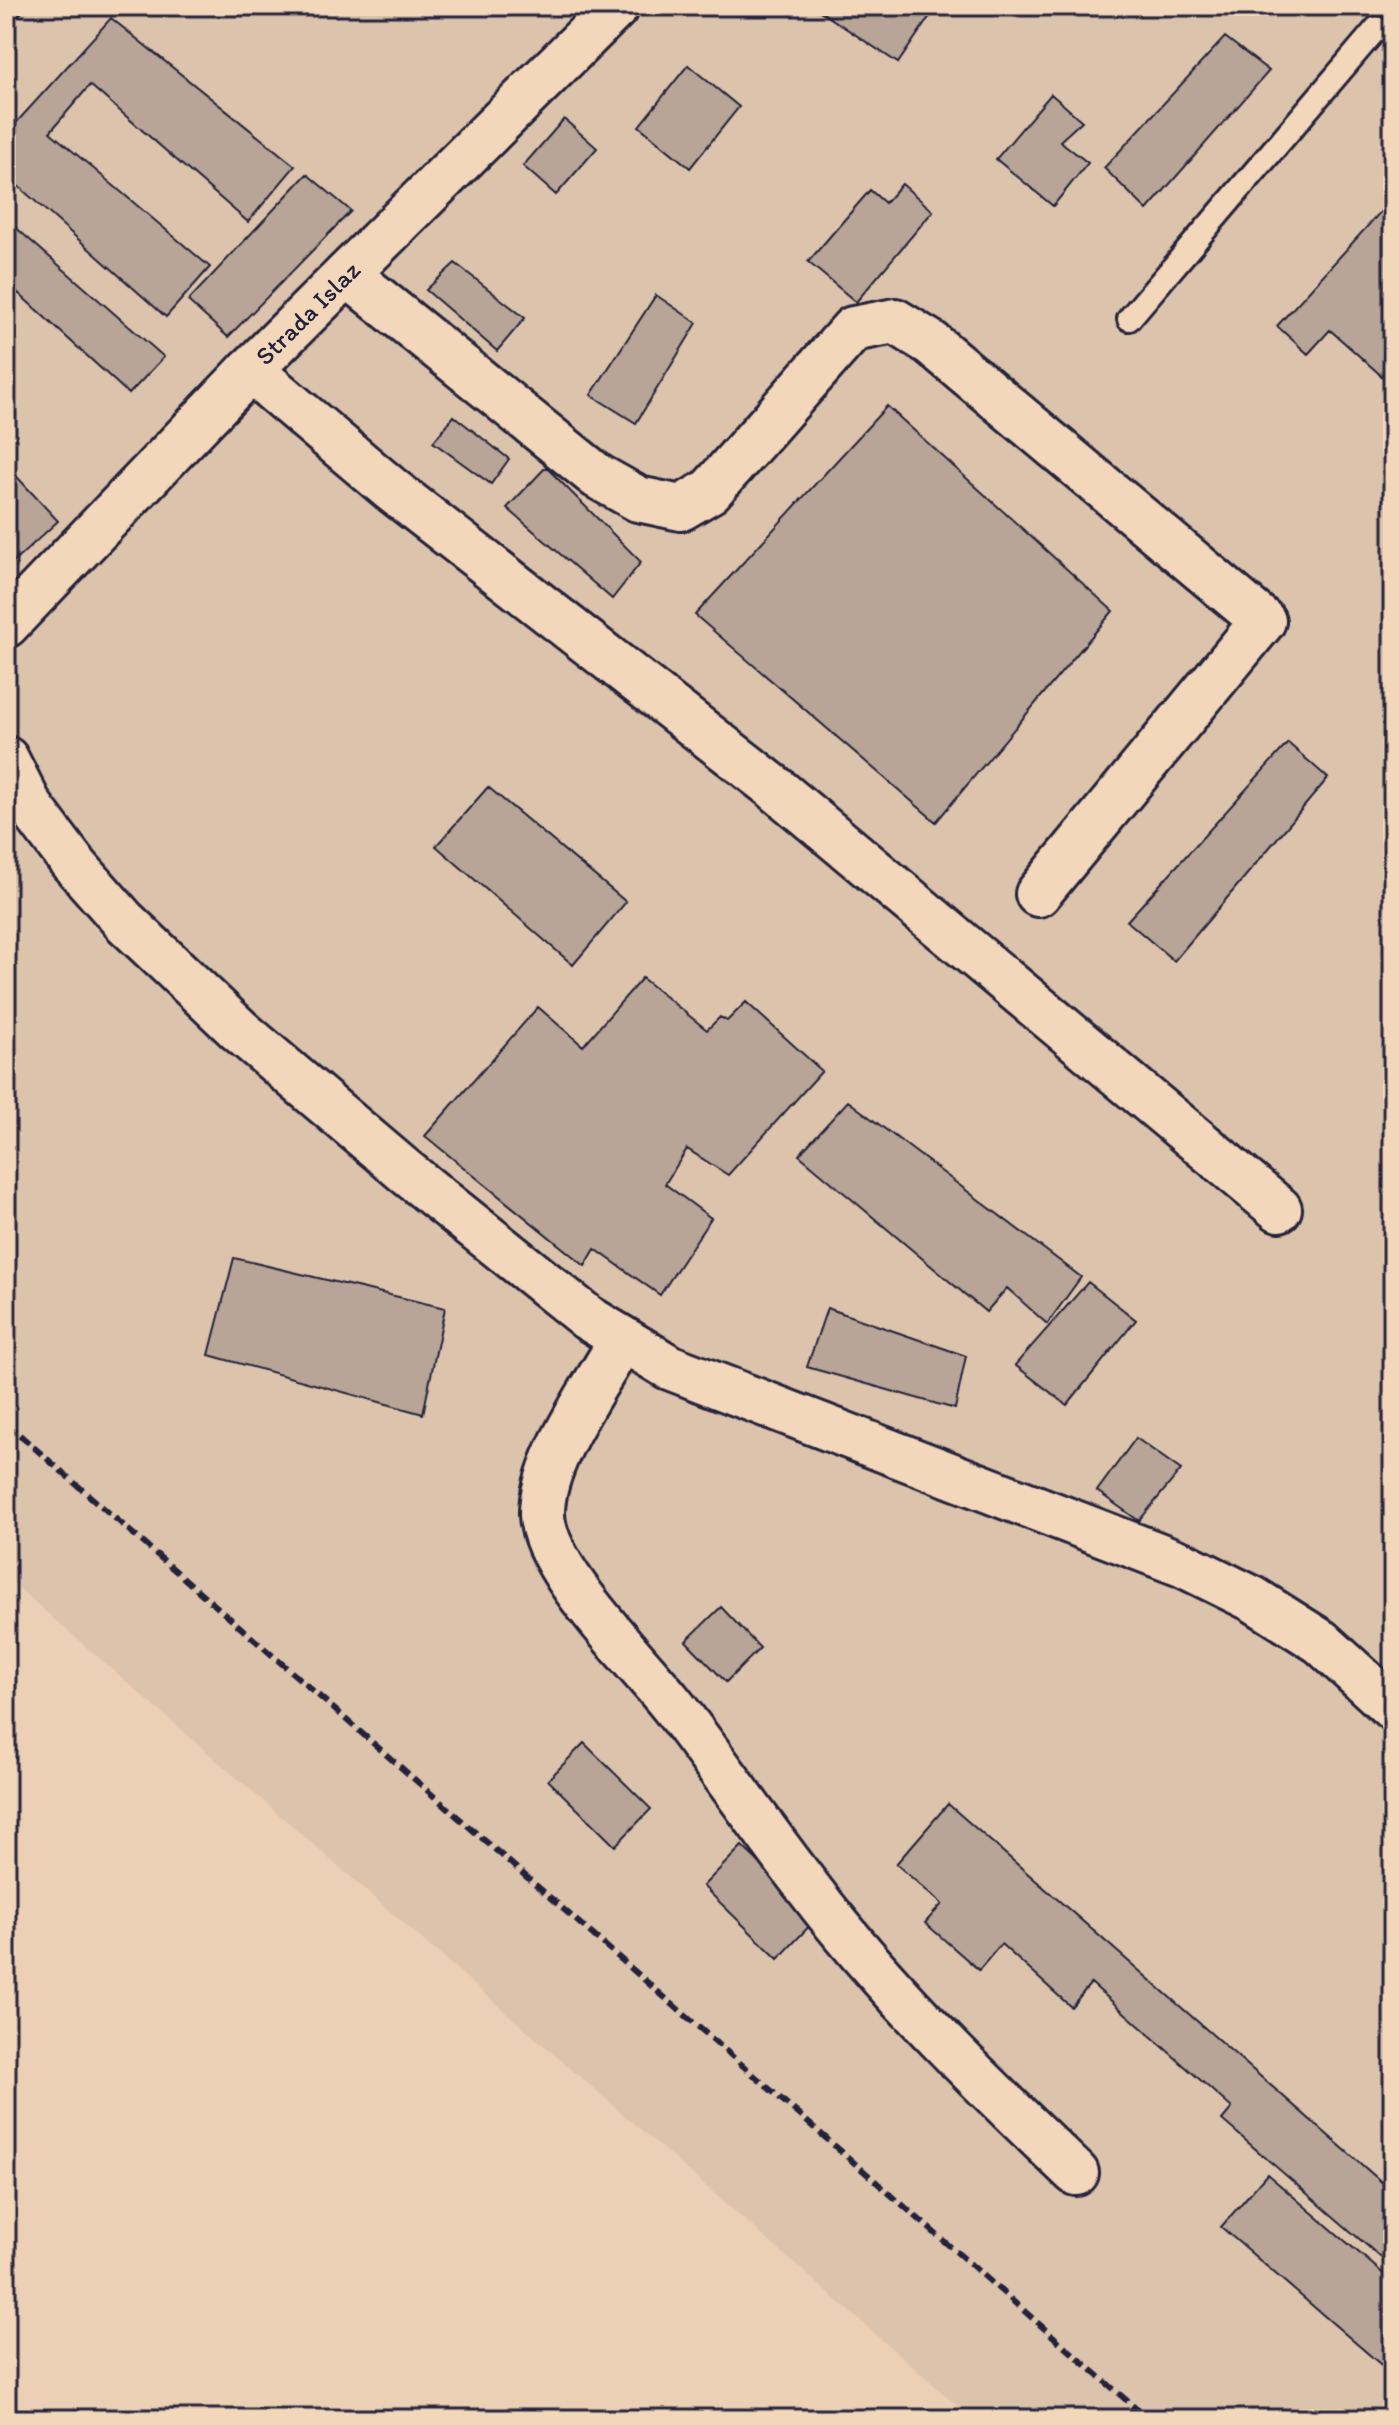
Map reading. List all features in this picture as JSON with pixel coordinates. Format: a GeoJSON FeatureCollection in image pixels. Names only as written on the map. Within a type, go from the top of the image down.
{"type":"FeatureCollection","features":[{"type":"Feature","properties":{"kind":"street","name":"Strada Islaz"},"geometry":{"type":"LineString","coordinates":[[6,625],[250,370],[617,6]]}},
{"type":"Feature","properties":{"kind":"street"},"geometry":{"type":"LineString","coordinates":[[347,274],[597,476],[638,499],[681,508],[710,491],[853,329],[895,321],[931,343],[1263,621],[1038,894]]}},
{"type":"Feature","properties":{"kind":"street"},"geometry":{"type":"LineString","coordinates":[[250,370],[392,490],[775,788],[1279,1209]]}},
{"type":"Feature","properties":{"kind":"street"},"geometry":{"type":"LineString","coordinates":[[6,759],[30,806],[72,862],[124,921],[216,1008],[406,1172],[588,1318],[669,1367],[1212,1579],[1253,1599],[1321,1642],[1393,1708]]}},
{"type":"Feature","properties":{"kind":"street"},"geometry":{"type":"LineString","coordinates":[[622,1339],[546,1478],[542,1515],[549,1547],[567,1577],[671,1704],[844,1933],[956,2058],[1076,2173]]}},
{"type":"Feature","properties":{"kind":"lane"},"geometry":{"type":"LineString","coordinates":[[1129,319],[1377,28]]}},
{"type":"Feature","properties":{"kind":"shaded area"},"geometry":{"type":"Polygon","coordinates":[[[6,6],[1393,6],[1393,2419],[973,2419],[6,1577],[6,6]]]}},
{"type":"Feature","properties":{"kind":"building"},"geometry":{"type":"Polygon","coordinates":[[[6,6],[27,6],[16,19],[6,6]]]}},
{"type":"Feature","properties":{"kind":"building"},"geometry":{"type":"Polygon","coordinates":[[[824,6],[928,6],[934,10],[898,63],[820,11],[824,6]]]}},
{"type":"Feature","properties":{"kind":"building"},"geometry":{"type":"Polygon","coordinates":[[[111,18],[295,166],[248,222],[90,85],[50,132],[210,267],[166,317],[8,177],[6,179],[6,134],[111,18]]]}},
{"type":"Feature","properties":{"kind":"building"},"geometry":{"type":"Polygon","coordinates":[[[1225,37],[1269,71],[1147,210],[1104,168],[1225,37]]]}},
{"type":"Feature","properties":{"kind":"building"},"geometry":{"type":"Polygon","coordinates":[[[688,65],[739,107],[690,168],[639,126],[688,65]]]}},
{"type":"Feature","properties":{"kind":"building"},"geometry":{"type":"Polygon","coordinates":[[[1051,94],[1082,121],[1060,141],[1088,163],[1053,206],[996,159],[1051,94]]]}},
{"type":"Feature","properties":{"kind":"building"},"geometry":{"type":"Polygon","coordinates":[[[564,119],[597,148],[556,195],[523,166],[564,119]]]}},
{"type":"Feature","properties":{"kind":"building"},"geometry":{"type":"Polygon","coordinates":[[[307,174],[351,211],[228,337],[188,301],[307,174]]]}},
{"type":"Feature","properties":{"kind":"building"},"geometry":{"type":"Polygon","coordinates":[[[902,184],[933,211],[856,302],[808,262],[870,190],[885,203],[902,184]]]}},
{"type":"Feature","properties":{"kind":"building"},"geometry":{"type":"Polygon","coordinates":[[[1393,198],[1393,386],[1330,330],[1308,354],[1277,326],[1393,198]]]}},
{"type":"Feature","properties":{"kind":"building"},"geometry":{"type":"Polygon","coordinates":[[[6,219],[164,357],[129,394],[6,282],[6,219]]]}},
{"type":"Feature","properties":{"kind":"building"},"geometry":{"type":"Polygon","coordinates":[[[455,263],[525,318],[497,351],[426,290],[455,263]]]}},
{"type":"Feature","properties":{"kind":"building"},"geometry":{"type":"Polygon","coordinates":[[[656,295],[697,323],[636,423],[591,395],[656,295]]]}},
{"type":"Feature","properties":{"kind":"building"},"geometry":{"type":"Polygon","coordinates":[[[887,406],[1113,611],[936,822],[695,615],[887,406]]]}},
{"type":"Feature","properties":{"kind":"building"},"geometry":{"type":"Polygon","coordinates":[[[454,416],[509,459],[491,484],[433,442],[454,416]]]}},
{"type":"Feature","properties":{"kind":"building"},"geometry":{"type":"Polygon","coordinates":[[[6,465],[58,521],[6,569],[6,465]]]}},
{"type":"Feature","properties":{"kind":"building"},"geometry":{"type":"Polygon","coordinates":[[[546,467],[641,562],[612,599],[507,508],[546,467]]]}},
{"type":"Feature","properties":{"kind":"building"},"geometry":{"type":"Polygon","coordinates":[[[1288,743],[1328,778],[1174,961],[1127,921],[1288,743]]]}},
{"type":"Feature","properties":{"kind":"building"},"geometry":{"type":"Polygon","coordinates":[[[488,787],[626,902],[573,965],[436,846],[488,787]]]}},
{"type":"Feature","properties":{"kind":"building"},"geometry":{"type":"Polygon","coordinates":[[[642,978],[707,1030],[720,1017],[727,1021],[746,1002],[822,1071],[728,1175],[687,1149],[665,1184],[711,1218],[660,1295],[595,1249],[585,1266],[425,1136],[538,1007],[583,1046],[642,978]]]}},
{"type":"Feature","properties":{"kind":"building"},"geometry":{"type":"Polygon","coordinates":[[[848,1101],[1081,1277],[1047,1324],[1007,1288],[986,1312],[799,1155],[848,1101]]]}},
{"type":"Feature","properties":{"kind":"building"},"geometry":{"type":"Polygon","coordinates":[[[234,1258],[445,1308],[423,1414],[209,1355],[234,1258]]]}},
{"type":"Feature","properties":{"kind":"building"},"geometry":{"type":"Polygon","coordinates":[[[1088,1282],[1136,1320],[1067,1405],[1015,1365],[1088,1282]]]}},
{"type":"Feature","properties":{"kind":"building"},"geometry":{"type":"Polygon","coordinates":[[[827,1308],[966,1356],[955,1409],[807,1367],[827,1308]]]}},
{"type":"Feature","properties":{"kind":"building"},"geometry":{"type":"Polygon","coordinates":[[[1136,1438],[1181,1470],[1139,1521],[1097,1491],[1136,1438]]]}},
{"type":"Feature","properties":{"kind":"building"},"geometry":{"type":"Polygon","coordinates":[[[721,1607],[760,1648],[726,1682],[686,1641],[721,1607]]]}},
{"type":"Feature","properties":{"kind":"building"},"geometry":{"type":"Polygon","coordinates":[[[584,1743],[651,1809],[615,1846],[548,1780],[584,1743]]]}},
{"type":"Feature","properties":{"kind":"building"},"geometry":{"type":"Polygon","coordinates":[[[948,1804],[1393,2192],[1393,2268],[1222,2120],[1232,2108],[1091,1983],[1071,2007],[1001,1944],[979,1970],[925,1923],[942,1904],[896,1864],[948,1804]]]}},
{"type":"Feature","properties":{"kind":"building"},"geometry":{"type":"Polygon","coordinates":[[[742,1846],[817,1918],[778,1959],[703,1886],[742,1846]]]}},
{"type":"Feature","properties":{"kind":"building"},"geometry":{"type":"Polygon","coordinates":[[[1267,2174],[1393,2282],[1393,2375],[1221,2227],[1267,2174]]]}},
{"type":"Feature","properties":{"kind":"railway"},"geometry":{"type":"LineString","coordinates":[[6,1423],[1148,2419]]}}]}
